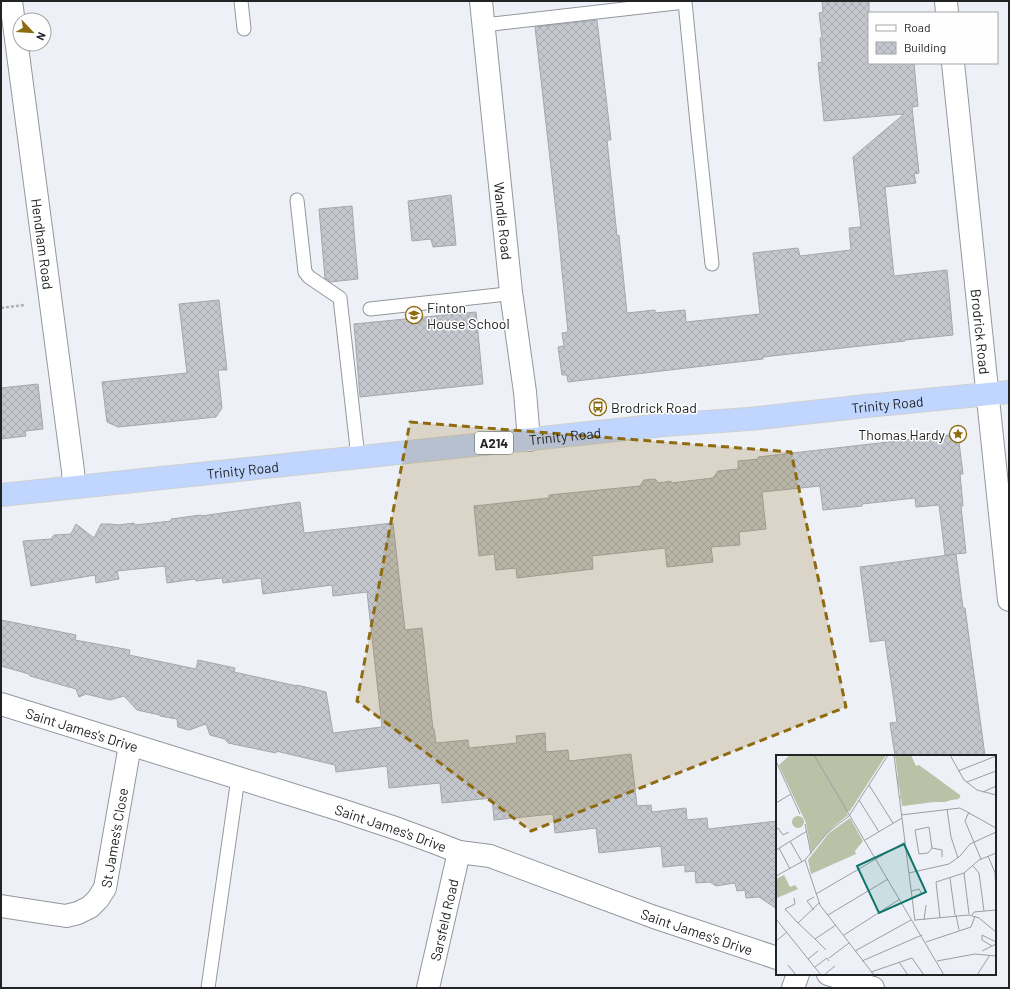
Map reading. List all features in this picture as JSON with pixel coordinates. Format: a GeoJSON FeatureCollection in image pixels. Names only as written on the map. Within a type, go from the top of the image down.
{"type":"FeatureCollection","features":[{"type":"Feature","properties":{"kind":"highway","name":"Trinity Road"},"geometry":{"type":"LineString","coordinates":[[1,495],[664,425],[749,419],[1009,392]]}},
{"type":"Feature","properties":{"kind":"street","name":"Hendham Road"},"geometry":{"type":"LineString","coordinates":[[11,1],[74,487]]}},
{"type":"Feature","properties":{"kind":"street","name":"Wandle Road"},"geometry":{"type":"LineString","coordinates":[[481,1],[511,292],[525,392],[529,440]]}},
{"type":"Feature","properties":{"kind":"street"},"geometry":{"type":"LineString","coordinates":[[946,1],[947,12]]}},
{"type":"Feature","properties":{"kind":"street","name":"Brodrick Road"},"geometry":{"type":"LineString","coordinates":[[953,64],[1009,600]]}},
{"type":"Feature","properties":{"kind":"street","name":"Saint James's Drive"},"geometry":{"type":"LineString","coordinates":[[1,704],[390,826],[459,852],[490,856],[654,917],[776,958]]}},
{"type":"Feature","properties":{"kind":"street","name":"St James's Close"},"geometry":{"type":"LineString","coordinates":[[1,906],[66,916],[78,913],[90,907],[98,899],[105,888],[130,745]]}},
{"type":"Feature","properties":{"kind":"street","name":"Sarsfeld Road"},"geometry":{"type":"LineString","coordinates":[[428,988],[459,852]]}},
{"type":"Feature","properties":{"kind":"street"},"geometry":{"type":"LineString","coordinates":[[793,988],[798,975]]}},
{"type":"Feature","properties":{"kind":"street"},"geometry":{"type":"LineString","coordinates":[[831,975],[873,988]]}},
{"type":"Feature","properties":{"kind":"lane"},"geometry":{"type":"LineString","coordinates":[[241,1],[244,29]]}},
{"type":"Feature","properties":{"kind":"lane"},"geometry":{"type":"LineString","coordinates":[[484,25],[686,2],[712,264]]}},
{"type":"Feature","properties":{"kind":"lane"},"geometry":{"type":"LineString","coordinates":[[297,200],[305,272],[308,277],[340,298],[358,457]]}},
{"type":"Feature","properties":{"kind":"lane"},"geometry":{"type":"LineString","coordinates":[[370,309],[498,295],[511,292]]}},
{"type":"Feature","properties":{"kind":"lane"},"geometry":{"type":"LineString","coordinates":[[208,988],[238,778]]}},
{"type":"Feature","properties":{"kind":"highlighted area"},"geometry":{"type":"Polygon","coordinates":[[[410,422],[791,452],[846,707],[531,831],[357,701],[410,422]]]}},
{"type":"Feature","properties":{"kind":"building"},"geometry":{"type":"Polygon","coordinates":[[[822,1],[869,1],[868,64],[914,64],[918,106],[912,107],[919,173],[914,174],[916,183],[885,187],[894,276],[947,270],[953,335],[568,382],[567,375],[562,375],[558,347],[564,346],[562,333],[568,332],[535,27],[597,20],[611,140],[607,140],[627,313],[655,310],[655,313],[685,310],[686,322],[760,314],[753,253],[798,248],[800,256],[851,250],[849,228],[861,227],[853,157],[904,114],[824,121],[818,63],[822,62],[820,38],[822,38],[819,13],[823,12],[822,1]]]}},
{"type":"Feature","properties":{"kind":"building"},"geometry":{"type":"Polygon","coordinates":[[[451,195],[456,245],[433,247],[431,239],[412,241],[408,201],[451,195]]]}},
{"type":"Feature","properties":{"kind":"building"},"geometry":{"type":"Polygon","coordinates":[[[352,206],[358,279],[330,282],[325,278],[319,209],[352,206]]]}},
{"type":"Feature","properties":{"kind":"building"},"geometry":{"type":"Polygon","coordinates":[[[219,300],[227,370],[218,370],[222,408],[216,417],[118,427],[107,422],[102,382],[187,373],[179,304],[219,300]]]}},
{"type":"Feature","properties":{"kind":"building"},"geometry":{"type":"Polygon","coordinates":[[[476,312],[483,384],[360,397],[354,324],[476,312]]]}},
{"type":"Feature","properties":{"kind":"building"},"geometry":{"type":"Polygon","coordinates":[[[38,384],[43,429],[25,431],[26,436],[1,439],[1,388],[38,384]]]}},
{"type":"Feature","properties":{"kind":"building"},"geometry":{"type":"Polygon","coordinates":[[[958,434],[963,474],[960,474],[963,506],[961,506],[966,553],[945,555],[939,505],[916,507],[915,498],[823,510],[820,486],[762,492],[766,529],[739,532],[740,545],[711,547],[713,562],[667,567],[665,548],[592,556],[593,569],[517,578],[516,568],[496,570],[494,554],[479,556],[474,506],[549,498],[549,495],[640,486],[644,480],[655,479],[659,483],[671,481],[671,483],[713,478],[718,471],[738,469],[738,461],[759,459],[758,457],[958,434]]]}},
{"type":"Feature","properties":{"kind":"building"},"geometry":{"type":"Polygon","coordinates":[[[300,502],[304,533],[393,523],[405,630],[422,628],[433,729],[436,743],[468,740],[469,748],[517,743],[516,736],[545,733],[546,752],[568,750],[569,761],[631,754],[637,806],[651,805],[652,812],[686,808],[687,820],[707,818],[708,829],[776,821],[776,908],[759,897],[746,898],[745,890],[737,891],[735,883],[716,886],[710,882],[696,883],[695,871],[685,872],[685,865],[663,867],[661,846],[599,853],[596,828],[555,833],[553,814],[494,820],[492,798],[442,803],[440,783],[389,788],[387,766],[336,772],[335,765],[276,751],[276,753],[228,743],[225,739],[210,735],[206,724],[189,730],[178,727],[177,719],[137,710],[124,696],[110,700],[86,694],[79,697],[76,689],[1,666],[1,620],[76,635],[75,640],[130,650],[129,655],[196,669],[198,660],[235,668],[234,672],[326,692],[333,733],[382,727],[367,592],[333,596],[332,585],[263,594],[261,578],[223,583],[222,578],[196,581],[195,579],[167,583],[165,566],[117,571],[119,579],[96,583],[95,575],[31,586],[23,541],[51,539],[54,535],[71,534],[76,524],[94,538],[101,524],[118,525],[134,523],[135,525],[300,502]]]}},
{"type":"Feature","properties":{"kind":"building"},"geometry":{"type":"Polygon","coordinates":[[[956,554],[963,608],[965,608],[985,755],[895,755],[890,723],[897,722],[885,640],[870,642],[860,567],[956,554]]]}},
{"type":"Feature","properties":{"kind":"place","name":"Finton House School"},"geometry":{"type":"Point","coordinates":[414,315]}},
{"type":"Feature","properties":{"kind":"place","name":"Brodrick Road"},"geometry":{"type":"Point","coordinates":[598,407]}},
{"type":"Feature","properties":{"kind":"place","name":"Thomas Hardy"},"geometry":{"type":"Point","coordinates":[958,434]}}]}
